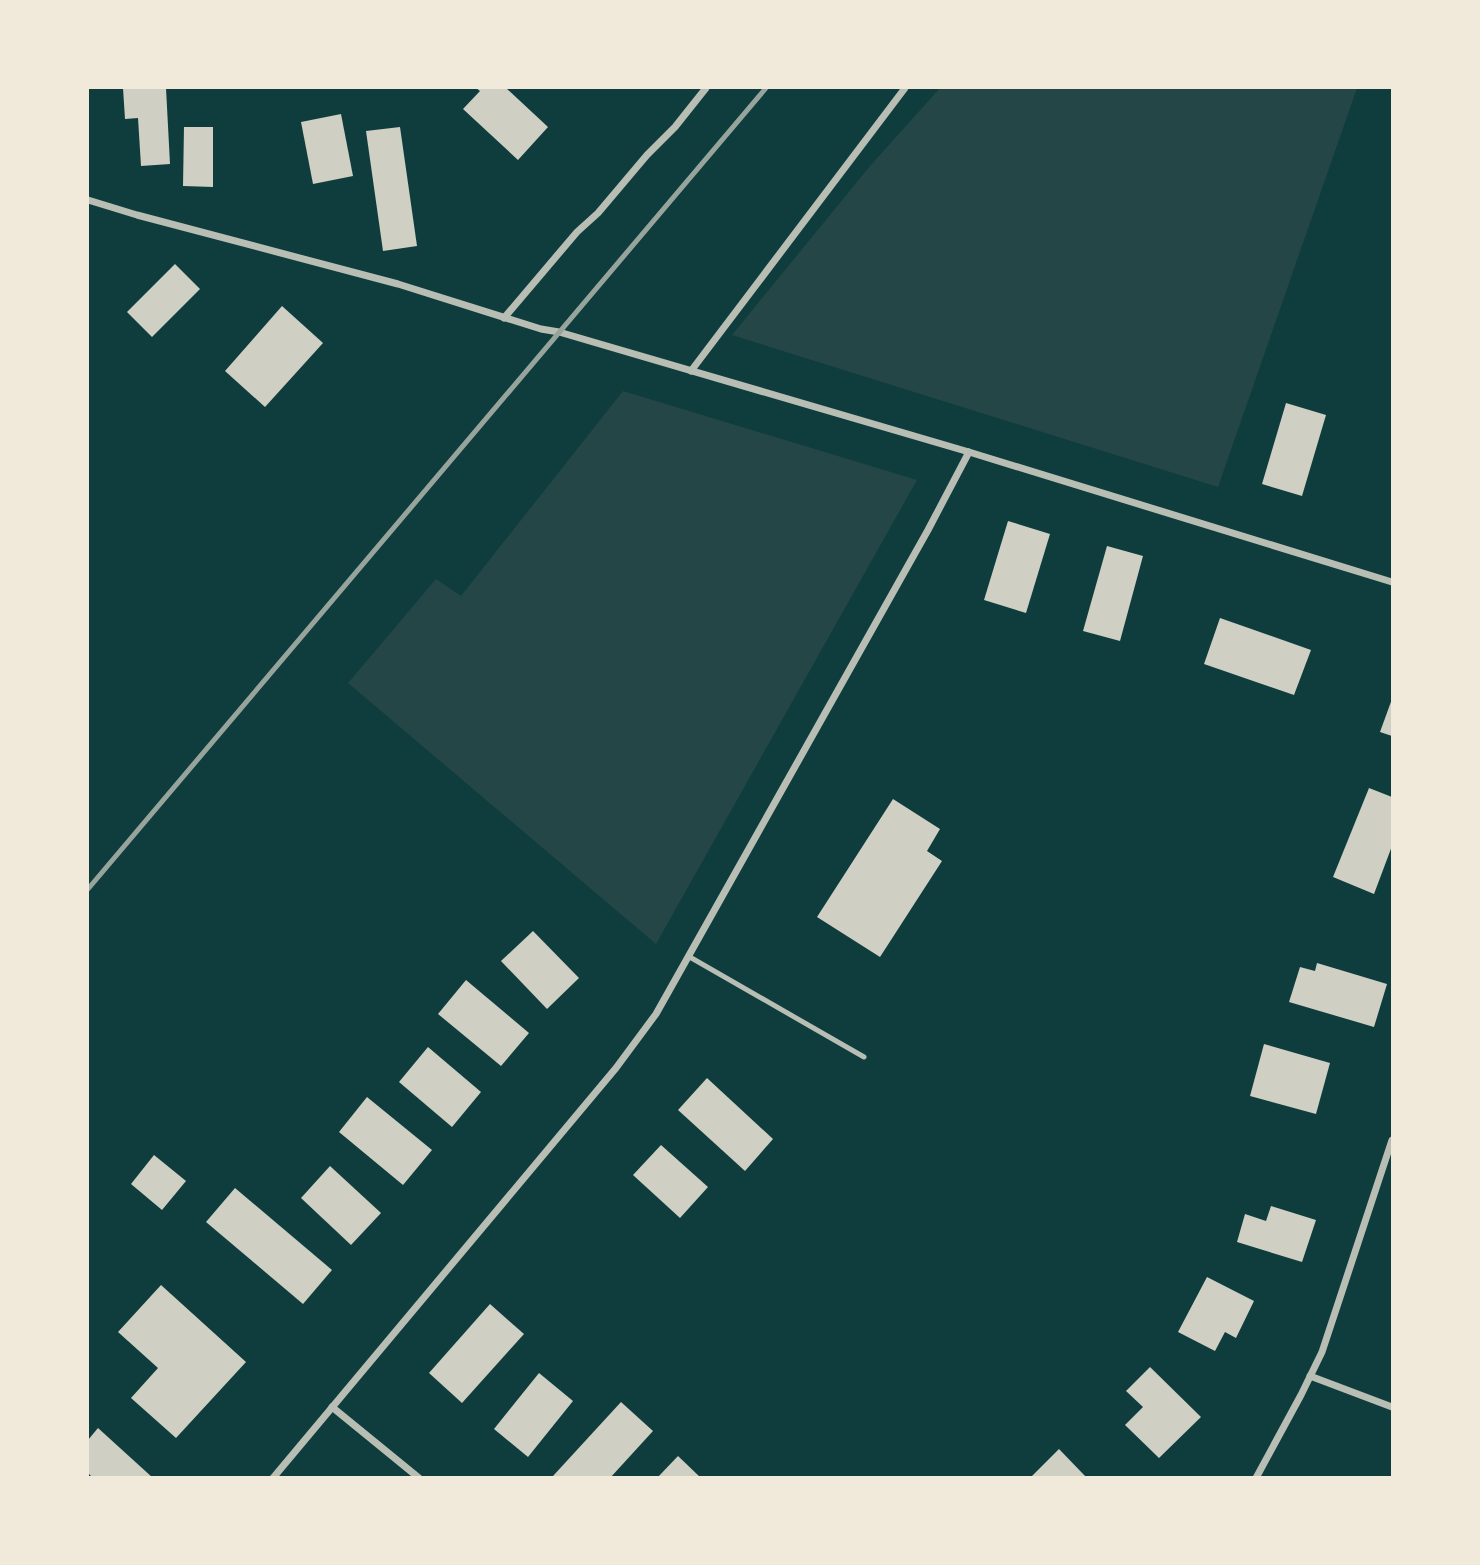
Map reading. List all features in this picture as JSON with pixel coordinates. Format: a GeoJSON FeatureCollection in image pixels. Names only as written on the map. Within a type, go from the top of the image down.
{"type":"FeatureCollection","features":[{"type":"Feature","properties":{"kind":"street"},"geometry":{"type":"LineString","coordinates":[[504,318],[577,232],[598,213],[647,155],[675,127],[706,88]]}},
{"type":"Feature","properties":{"kind":"street"},"geometry":{"type":"LineString","coordinates":[[691,371],[905,88]]}},
{"type":"Feature","properties":{"kind":"street"},"geometry":{"type":"LineString","coordinates":[[88,200],[397,285],[969,452],[1392,582]]}},
{"type":"Feature","properties":{"kind":"street"},"geometry":{"type":"LineString","coordinates":[[273,1478],[616,1068],[656,1014],[928,530],[969,452]]}},
{"type":"Feature","properties":{"kind":"street"},"geometry":{"type":"LineString","coordinates":[[1256,1478],[1322,1352],[1392,1140]]}},
{"type":"Feature","properties":{"kind":"street"},"geometry":{"type":"LineString","coordinates":[[1310,1376],[1392,1407]]}},
{"type":"Feature","properties":{"kind":"street"},"geometry":{"type":"LineString","coordinates":[[332,1407],[419,1478]]}},
{"type":"Feature","properties":{"kind":"lane"},"geometry":{"type":"LineString","coordinates":[[688,956],[864,1057]]}},
{"type":"Feature","properties":{"kind":"shaded area"},"geometry":{"type":"Polygon","coordinates":[[[940,88],[1357,88],[1218,487],[732,335],[870,166],[940,88]]]}},
{"type":"Feature","properties":{"kind":"shaded area"},"geometry":{"type":"Polygon","coordinates":[[[623,391],[917,480],[656,944],[348,683],[436,579],[461,596],[623,391]]]}},
{"type":"Feature","properties":{"kind":"building"},"geometry":{"type":"Polygon","coordinates":[[[123,88],[166,88],[170,164],[141,166],[138,118],[125,119],[123,88]]]}},
{"type":"Feature","properties":{"kind":"building"},"geometry":{"type":"Polygon","coordinates":[[[476,88],[506,88],[548,127],[518,160],[463,109],[480,91],[476,88]]]}},
{"type":"Feature","properties":{"kind":"building"},"geometry":{"type":"Polygon","coordinates":[[[341,114],[353,176],[313,184],[301,122],[341,114]]]}},
{"type":"Feature","properties":{"kind":"building"},"geometry":{"type":"Polygon","coordinates":[[[184,127],[213,127],[213,187],[183,186],[184,127]]]}},
{"type":"Feature","properties":{"kind":"building"},"geometry":{"type":"Polygon","coordinates":[[[400,127],[417,246],[383,251],[366,131],[400,127]]]}},
{"type":"Feature","properties":{"kind":"building"},"geometry":{"type":"Polygon","coordinates":[[[175,264],[200,289],[152,337],[127,312],[175,264]]]}},
{"type":"Feature","properties":{"kind":"building"},"geometry":{"type":"Polygon","coordinates":[[[282,306],[323,343],[265,407],[225,371],[282,306]]]}},
{"type":"Feature","properties":{"kind":"building"},"geometry":{"type":"Polygon","coordinates":[[[1286,403],[1326,415],[1302,496],[1262,484],[1286,403]]]}},
{"type":"Feature","properties":{"kind":"building"},"geometry":{"type":"Polygon","coordinates":[[[1008,521],[1050,534],[1026,613],[984,600],[1008,521]]]}},
{"type":"Feature","properties":{"kind":"building"},"geometry":{"type":"Polygon","coordinates":[[[1107,546],[1143,556],[1120,641],[1083,631],[1107,546]]]}},
{"type":"Feature","properties":{"kind":"building"},"geometry":{"type":"Polygon","coordinates":[[[1220,618],[1311,650],[1294,695],[1204,664],[1220,618]]]}},
{"type":"Feature","properties":{"kind":"building"},"geometry":{"type":"Polygon","coordinates":[[[1392,699],[1392,736],[1380,732],[1392,699]]]}},
{"type":"Feature","properties":{"kind":"building"},"geometry":{"type":"Polygon","coordinates":[[[1369,788],[1392,797],[1392,846],[1374,894],[1333,877],[1369,788]]]}},
{"type":"Feature","properties":{"kind":"building"},"geometry":{"type":"Polygon","coordinates":[[[893,799],[940,829],[927,851],[942,861],[880,957],[817,917],[893,799]]]}},
{"type":"Feature","properties":{"kind":"building"},"geometry":{"type":"Polygon","coordinates":[[[533,931],[579,978],[547,1009],[501,961],[533,931]]]}},
{"type":"Feature","properties":{"kind":"building"},"geometry":{"type":"Polygon","coordinates":[[[1317,963],[1387,984],[1374,1027],[1289,1002],[1300,967],[1315,971],[1317,963]]]}},
{"type":"Feature","properties":{"kind":"building"},"geometry":{"type":"Polygon","coordinates":[[[466,980],[529,1033],[501,1066],[438,1014],[466,980]]]}},
{"type":"Feature","properties":{"kind":"building"},"geometry":{"type":"Polygon","coordinates":[[[1264,1044],[1330,1063],[1316,1114],[1250,1096],[1264,1044]]]}},
{"type":"Feature","properties":{"kind":"building"},"geometry":{"type":"Polygon","coordinates":[[[428,1047],[481,1092],[452,1127],[399,1082],[428,1047]]]}},
{"type":"Feature","properties":{"kind":"building"},"geometry":{"type":"Polygon","coordinates":[[[707,1078],[773,1139],[745,1171],[678,1110],[707,1078]]]}},
{"type":"Feature","properties":{"kind":"building"},"geometry":{"type":"Polygon","coordinates":[[[367,1097],[432,1150],[403,1185],[339,1132],[367,1097]]]}},
{"type":"Feature","properties":{"kind":"building"},"geometry":{"type":"Polygon","coordinates":[[[661,1145],[708,1187],[680,1218],[633,1175],[661,1145]]]}},
{"type":"Feature","properties":{"kind":"building"},"geometry":{"type":"Polygon","coordinates":[[[154,1155],[186,1181],[162,1210],[131,1184],[154,1155]]]}},
{"type":"Feature","properties":{"kind":"building"},"geometry":{"type":"Polygon","coordinates":[[[330,1166],[381,1213],[351,1245],[301,1198],[330,1166]]]}},
{"type":"Feature","properties":{"kind":"building"},"geometry":{"type":"Polygon","coordinates":[[[235,1188],[332,1270],[303,1304],[206,1222],[235,1188]]]}},
{"type":"Feature","properties":{"kind":"building"},"geometry":{"type":"Polygon","coordinates":[[[1271,1206],[1316,1220],[1302,1262],[1237,1242],[1245,1214],[1266,1221],[1271,1206]]]}},
{"type":"Feature","properties":{"kind":"building"},"geometry":{"type":"Polygon","coordinates":[[[1207,1277],[1254,1301],[1236,1338],[1225,1332],[1215,1351],[1178,1332],[1207,1277]]]}},
{"type":"Feature","properties":{"kind":"building"},"geometry":{"type":"Polygon","coordinates":[[[161,1285],[246,1362],[176,1438],[131,1398],[158,1368],[118,1332],[161,1285]]]}},
{"type":"Feature","properties":{"kind":"building"},"geometry":{"type":"Polygon","coordinates":[[[490,1304],[524,1334],[462,1403],[429,1373],[490,1304]]]}},
{"type":"Feature","properties":{"kind":"building"},"geometry":{"type":"Polygon","coordinates":[[[1150,1367],[1201,1417],[1159,1458],[1125,1425],[1143,1407],[1126,1391],[1150,1367]]]}},
{"type":"Feature","properties":{"kind":"building"},"geometry":{"type":"Polygon","coordinates":[[[539,1373],[573,1401],[528,1457],[494,1429],[539,1373]]]}},
{"type":"Feature","properties":{"kind":"building"},"geometry":{"type":"Polygon","coordinates":[[[621,1402],[653,1431],[610,1478],[555,1478],[553,1476],[621,1402]]]}},
{"type":"Feature","properties":{"kind":"building"},"geometry":{"type":"Polygon","coordinates":[[[98,1428],[153,1478],[93,1478],[88,1473],[88,1440],[98,1428]]]}},
{"type":"Feature","properties":{"kind":"building"},"geometry":{"type":"Polygon","coordinates":[[[1059,1449],[1087,1478],[1030,1478],[1059,1449]]]}},
{"type":"Feature","properties":{"kind":"building"},"geometry":{"type":"Polygon","coordinates":[[[678,1456],[701,1478],[657,1478],[678,1456]]]}},
{"type":"Feature","properties":{"kind":"railway"},"geometry":{"type":"LineString","coordinates":[[88,889],[766,88]]}}]}
